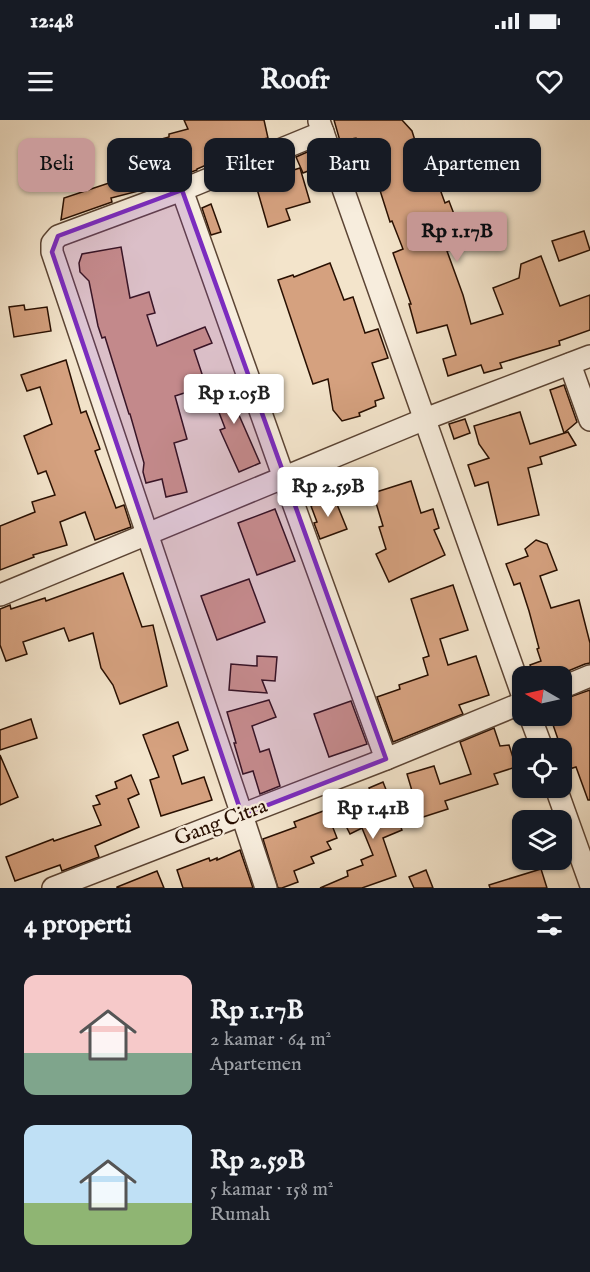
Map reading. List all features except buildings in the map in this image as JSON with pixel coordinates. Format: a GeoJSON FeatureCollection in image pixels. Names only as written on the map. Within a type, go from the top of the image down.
{"type":"FeatureCollection","features":[{"type":"Feature","properties":{"kind":"street"},"geometry":{"type":"LineString","coordinates":[[192,185],[321,126],[512,666]]}},
{"type":"Feature","properties":{"kind":"street"},"geometry":{"type":"LineString","coordinates":[[177,192],[58,236],[52,243],[52,252],[266,888]]}},
{"type":"Feature","properties":{"kind":"street"},"geometry":{"type":"LineString","coordinates":[[183,192],[386,759]]}},
{"type":"Feature","properties":{"kind":"street"},"geometry":{"type":"LineString","coordinates":[[0,594],[425,419],[590,356]]}},
{"type":"Feature","properties":{"kind":"street"},"geometry":{"type":"LineString","coordinates":[[570,364],[590,420]]}},
{"type":"Feature","properties":{"kind":"street"},"geometry":{"type":"LineString","coordinates":[[572,683],[590,676]]}},
{"type":"Feature","properties":{"kind":"street","name":"Gang Citra"},"geometry":{"type":"LineString","coordinates":[[53,888],[386,759],[512,707]]}},
{"type":"Feature","properties":{"kind":"street"},"geometry":{"type":"LineString","coordinates":[[560,798],[590,883]]}},
{"type":"Feature","properties":{"kind":"highlighted area"},"geometry":{"type":"Polygon","coordinates":[[[182,190],[386,759],[242,815],[52,252],[58,236],[182,190]]]}}]}
